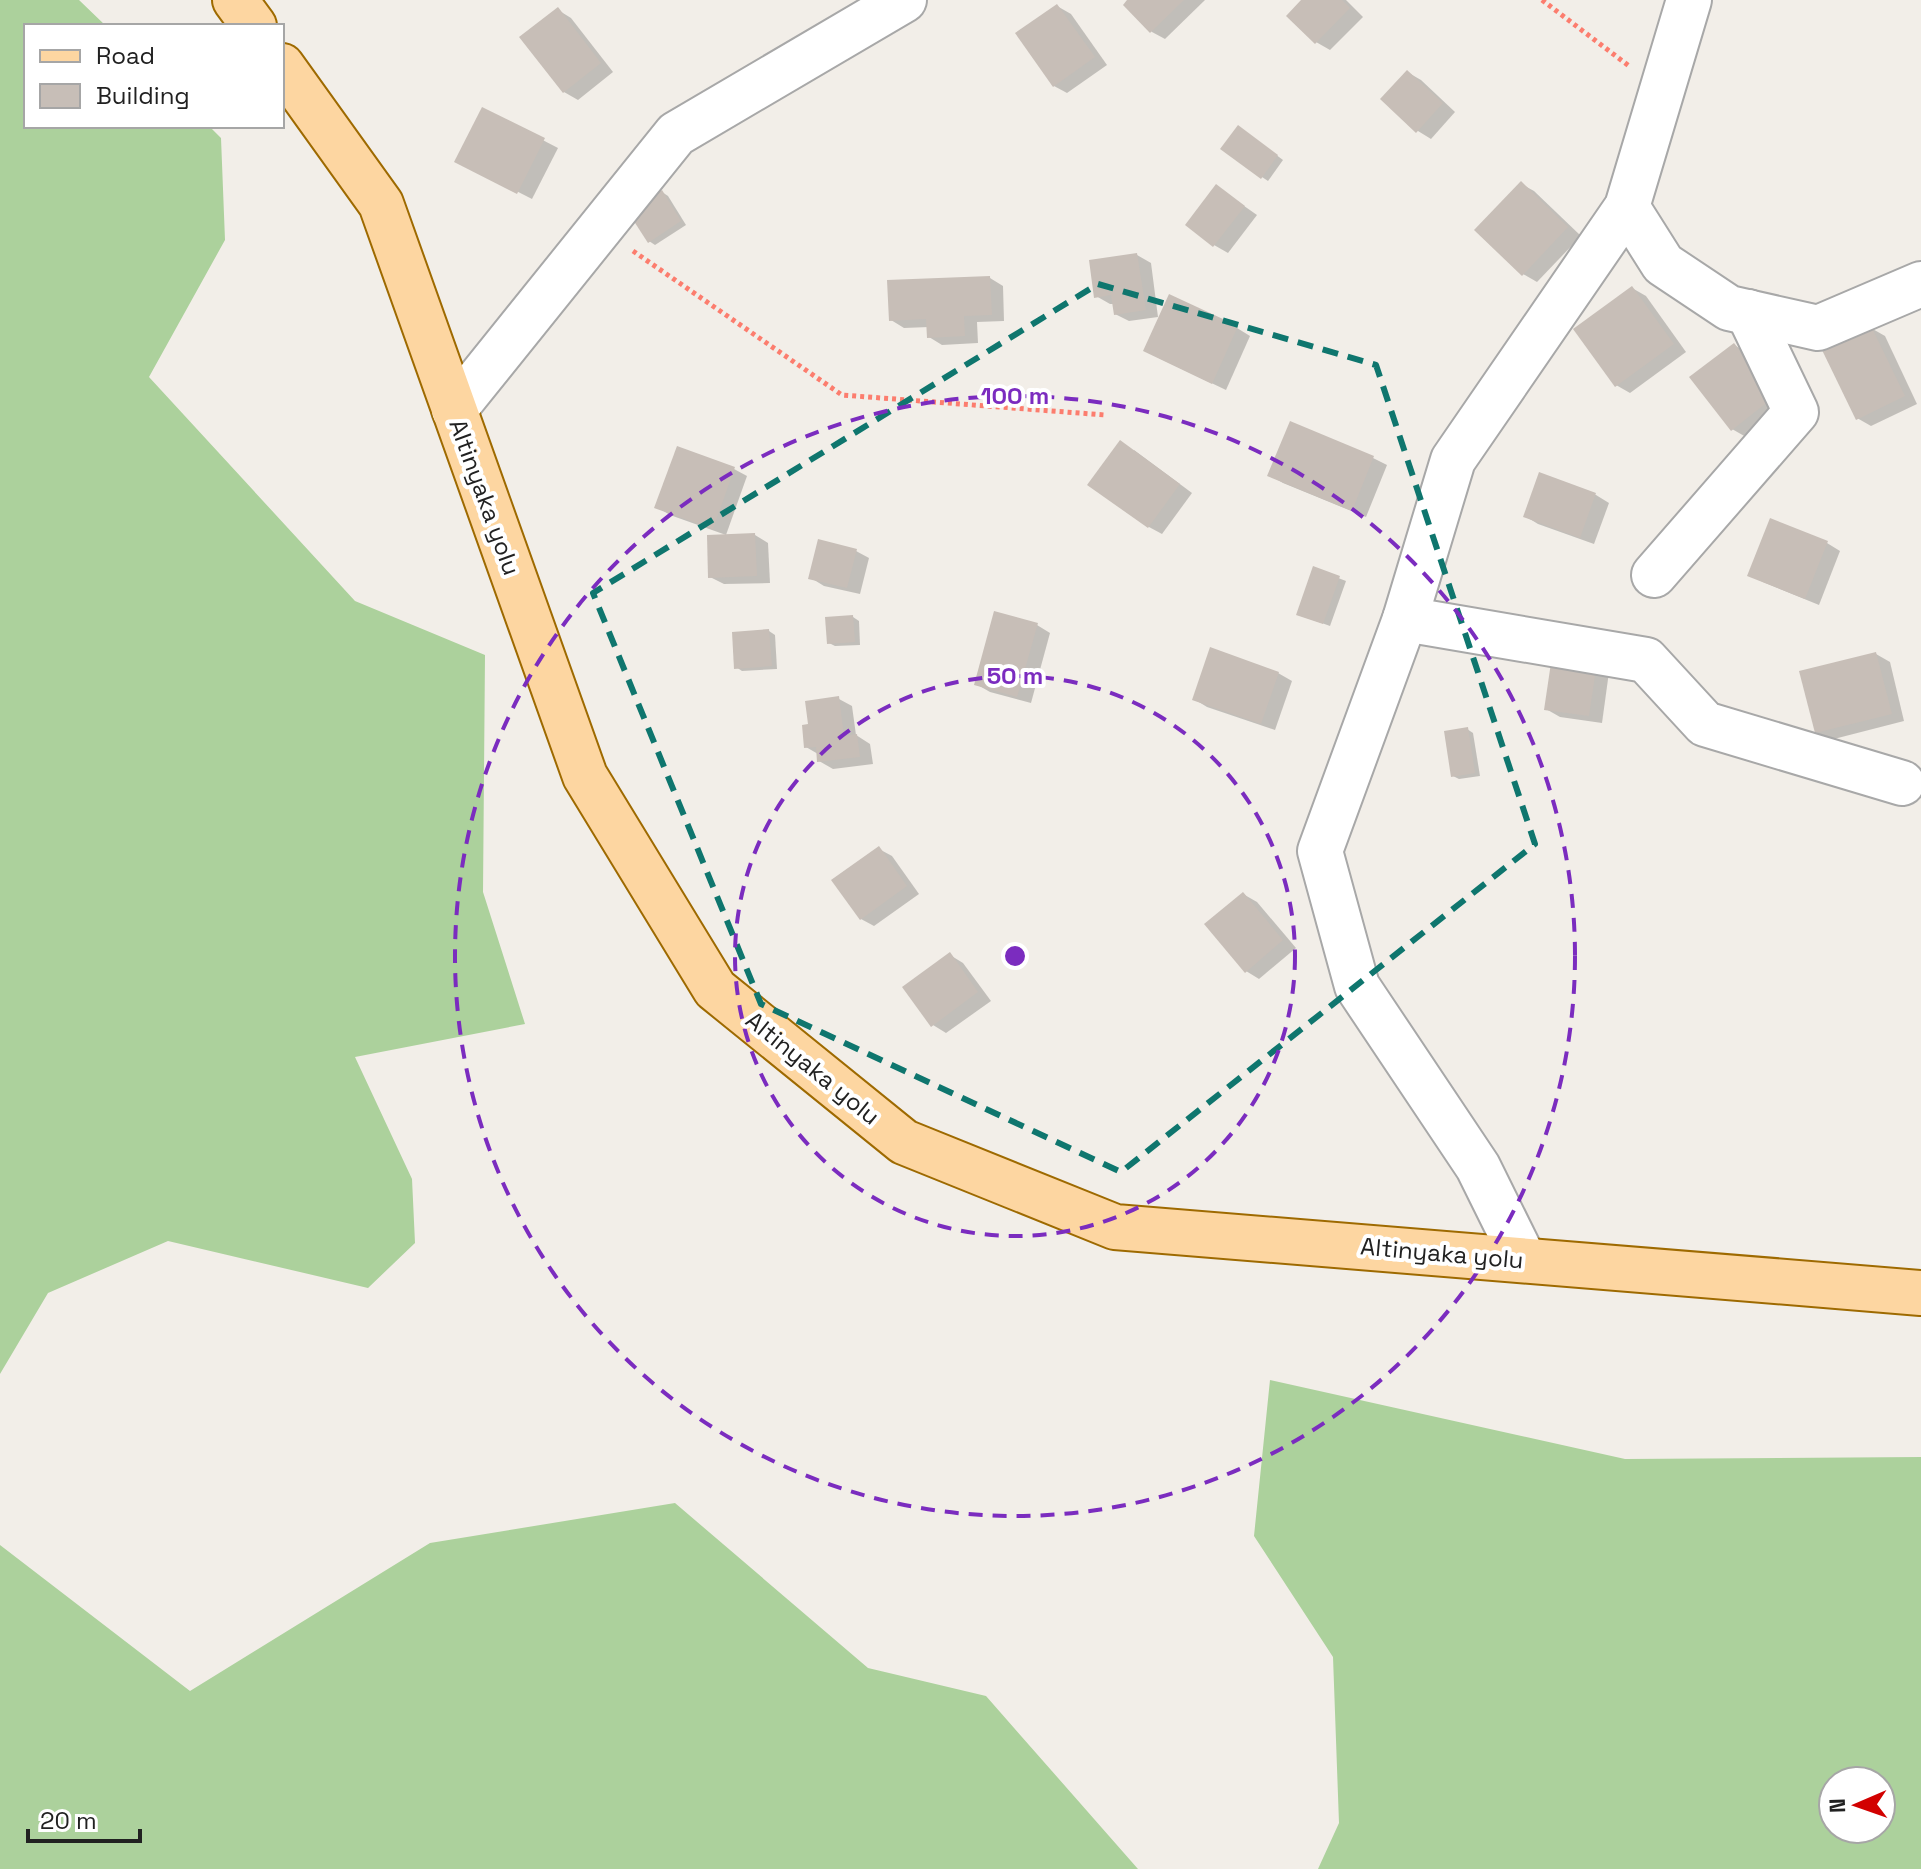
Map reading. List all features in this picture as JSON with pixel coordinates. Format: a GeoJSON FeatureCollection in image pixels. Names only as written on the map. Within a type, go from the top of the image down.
{"type":"FeatureCollection","features":[{"type":"Feature","properties":{"kind":"main road"},"geometry":{"type":"LineString","coordinates":[[235,0],[253,24]]}},
{"type":"Feature","properties":{"kind":"main road","name":"Altinyaka yolu"},"geometry":{"type":"LineString","coordinates":[[284,69],[381,204],[585,776],[715,989],[904,1142],[1115,1227],[1921,1293]]}},
{"type":"Feature","properties":{"kind":"street"},"geometry":{"type":"LineString","coordinates":[[454,410],[676,134],[904,0]]}},
{"type":"Feature","properties":{"kind":"street"},"geometry":{"type":"LineString","coordinates":[[1524,1260],[1478,1167],[1357,986],[1320,851],[1405,619],[1453,460],[1627,207],[1689,0]]}},
{"type":"Feature","properties":{"kind":"street"},"geometry":{"type":"LineString","coordinates":[[1627,207],[1663,264],[1729,308],[1818,328],[1919,295]]}},
{"type":"Feature","properties":{"kind":"street"},"geometry":{"type":"LineString","coordinates":[[1654,575],[1796,412],[1748,312]]}},
{"type":"Feature","properties":{"kind":"street"},"geometry":{"type":"LineString","coordinates":[[1405,619],[1646,660],[1705,724],[1902,783]]}},
{"type":"Feature","properties":{"kind":"path"},"geometry":{"type":"LineString","coordinates":[[1542,0],[1662,90]]}},
{"type":"Feature","properties":{"kind":"path"},"geometry":{"type":"LineString","coordinates":[[599,228],[842,395],[1105,415]]}},
{"type":"Feature","properties":{"kind":"highlighted area"},"geometry":{"type":"Polygon","coordinates":[[[1098,284],[1376,365],[1535,844],[1121,1172],[761,1004],[593,593],[1098,284]]]}},
{"type":"Feature","properties":{"kind":"green space"},"geometry":{"type":"Polygon","coordinates":[[[0,0],[79,0],[104,24],[24,24],[24,128],[211,128],[221,138],[225,240],[149,377],[355,601],[485,655],[483,892],[525,1024],[355,1057],[412,1179],[415,1243],[368,1288],[168,1241],[48,1293],[0,1374],[0,0]]]}},
{"type":"Feature","properties":{"kind":"green space"},"geometry":{"type":"Polygon","coordinates":[[[1270,1380],[1625,1459],[1921,1457],[1921,1869],[1318,1869],[1339,1823],[1333,1657],[1254,1536],[1270,1380]]]}},
{"type":"Feature","properties":{"kind":"green space"},"geometry":{"type":"Polygon","coordinates":[[[675,1503],[868,1668],[986,1696],[1138,1869],[0,1869],[0,1545],[190,1691],[430,1543],[675,1503]]]}},
{"type":"Feature","properties":{"kind":"building"},"geometry":{"type":"Polygon","coordinates":[[[1127,0],[1184,0],[1150,33],[1123,5],[1127,0]]]}},
{"type":"Feature","properties":{"kind":"building"},"geometry":{"type":"Polygon","coordinates":[[[1301,0],[1342,0],[1350,8],[1315,44],[1286,16],[1301,0]]]}},
{"type":"Feature","properties":{"kind":"building"},"geometry":{"type":"Polygon","coordinates":[[[1057,4],[1095,57],[1053,87],[1015,33],[1057,4]]]}},
{"type":"Feature","properties":{"kind":"building"},"geometry":{"type":"Polygon","coordinates":[[[558,7],[601,63],[563,93],[519,37],[558,7]]]}},
{"type":"Feature","properties":{"kind":"building"},"geometry":{"type":"Polygon","coordinates":[[[1407,70],[1443,103],[1416,133],[1380,99],[1407,70]]]}},
{"type":"Feature","properties":{"kind":"building"},"geometry":{"type":"Polygon","coordinates":[[[482,107],[545,138],[517,194],[454,162],[482,107]]]}},
{"type":"Feature","properties":{"kind":"building"},"geometry":{"type":"Polygon","coordinates":[[[1238,125],[1278,155],[1261,179],[1220,149],[1238,125]]]}},
{"type":"Feature","properties":{"kind":"building"},"geometry":{"type":"Polygon","coordinates":[[[1521,181],[1568,227],[1522,276],[1474,230],[1521,181]]]}},
{"type":"Feature","properties":{"kind":"building"},"geometry":{"type":"Polygon","coordinates":[[[1216,184],[1245,206],[1213,247],[1185,225],[1216,184]]]}},
{"type":"Feature","properties":{"kind":"building"},"geometry":{"type":"Polygon","coordinates":[[[662,190],[681,221],[648,243],[628,212],[662,190]]]}},
{"type":"Feature","properties":{"kind":"building"},"geometry":{"type":"Polygon","coordinates":[[[1137,253],[1146,310],[1114,315],[1111,295],[1094,298],[1089,260],[1137,253]]]}},
{"type":"Feature","properties":{"kind":"building"},"geometry":{"type":"Polygon","coordinates":[[[990,276],[992,315],[964,316],[965,336],[927,338],[926,319],[889,321],[887,280],[990,276]]]}},
{"type":"Feature","properties":{"kind":"building"},"geometry":{"type":"Polygon","coordinates":[[[1632,286],[1674,344],[1615,387],[1573,329],[1632,286]]]}},
{"type":"Feature","properties":{"kind":"building"},"geometry":{"type":"Polygon","coordinates":[[[1169,294],[1238,326],[1212,384],[1143,351],[1169,294]]]}},
{"type":"Feature","properties":{"kind":"building"},"geometry":{"type":"Polygon","coordinates":[[[1871,326],[1905,396],[1856,420],[1822,350],[1871,326]]]}},
{"type":"Feature","properties":{"kind":"building"},"geometry":{"type":"Polygon","coordinates":[[[1734,343],[1775,396],[1731,431],[1689,377],[1734,343]]]}},
{"type":"Feature","properties":{"kind":"building"},"geometry":{"type":"Polygon","coordinates":[[[1290,421],[1374,456],[1352,511],[1267,476],[1290,421]]]}},
{"type":"Feature","properties":{"kind":"building"},"geometry":{"type":"Polygon","coordinates":[[[1120,440],[1180,484],[1148,528],[1087,485],[1120,440]]]}},
{"type":"Feature","properties":{"kind":"building"},"geometry":{"type":"Polygon","coordinates":[[[677,446],[735,467],[713,529],[654,508],[677,446]]]}},
{"type":"Feature","properties":{"kind":"building"},"geometry":{"type":"Polygon","coordinates":[[[1539,472],[1596,493],[1580,538],[1523,517],[1539,472]]]}},
{"type":"Feature","properties":{"kind":"building"},"geometry":{"type":"Polygon","coordinates":[[[1770,518],[1828,541],[1805,599],[1747,576],[1770,518]]]}},
{"type":"Feature","properties":{"kind":"building"},"geometry":{"type":"Polygon","coordinates":[[[755,533],[757,576],[708,578],[707,535],[755,533]]]}},
{"type":"Feature","properties":{"kind":"building"},"geometry":{"type":"Polygon","coordinates":[[[818,539],[857,549],[847,588],[808,579],[818,539]]]}},
{"type":"Feature","properties":{"kind":"building"},"geometry":{"type":"Polygon","coordinates":[[[1313,566],[1340,576],[1323,624],[1296,615],[1313,566]]]}},
{"type":"Feature","properties":{"kind":"building"},"geometry":{"type":"Polygon","coordinates":[[[994,611],[1038,623],[1017,697],[974,685],[994,611]]]}},
{"type":"Feature","properties":{"kind":"building"},"geometry":{"type":"Polygon","coordinates":[[[853,615],[855,642],[827,644],[825,617],[853,615]]]}},
{"type":"Feature","properties":{"kind":"building"},"geometry":{"type":"Polygon","coordinates":[[[769,629],[772,666],[734,669],[732,632],[769,629]]]}},
{"type":"Feature","properties":{"kind":"building"},"geometry":{"type":"Polygon","coordinates":[[[1210,647],[1279,672],[1261,724],[1192,700],[1210,647]]]}},
{"type":"Feature","properties":{"kind":"building"},"geometry":{"type":"Polygon","coordinates":[[[1876,652],[1892,714],[1815,733],[1799,671],[1876,652]]]}},
{"type":"Feature","properties":{"kind":"building"},"geometry":{"type":"Polygon","coordinates":[[[1552,656],[1597,662],[1589,716],[1544,710],[1552,656]]]}},
{"type":"Feature","properties":{"kind":"building"},"geometry":{"type":"Polygon","coordinates":[[[839,696],[844,736],[857,734],[860,757],[817,762],[816,747],[804,748],[802,725],[808,724],[805,701],[839,696]]]}},
{"type":"Feature","properties":{"kind":"building"},"geometry":{"type":"Polygon","coordinates":[[[1468,727],[1475,773],[1451,777],[1444,731],[1468,727]]]}},
{"type":"Feature","properties":{"kind":"building"},"geometry":{"type":"Polygon","coordinates":[[[879,846],[907,886],[860,920],[831,880],[879,846]]]}},
{"type":"Feature","properties":{"kind":"building"},"geometry":{"type":"Polygon","coordinates":[[[1243,892],[1283,940],[1245,973],[1204,924],[1243,892]]]}},
{"type":"Feature","properties":{"kind":"building"},"geometry":{"type":"Polygon","coordinates":[[[950,952],[978,992],[931,1027],[902,987],[950,952]]]}}]}
